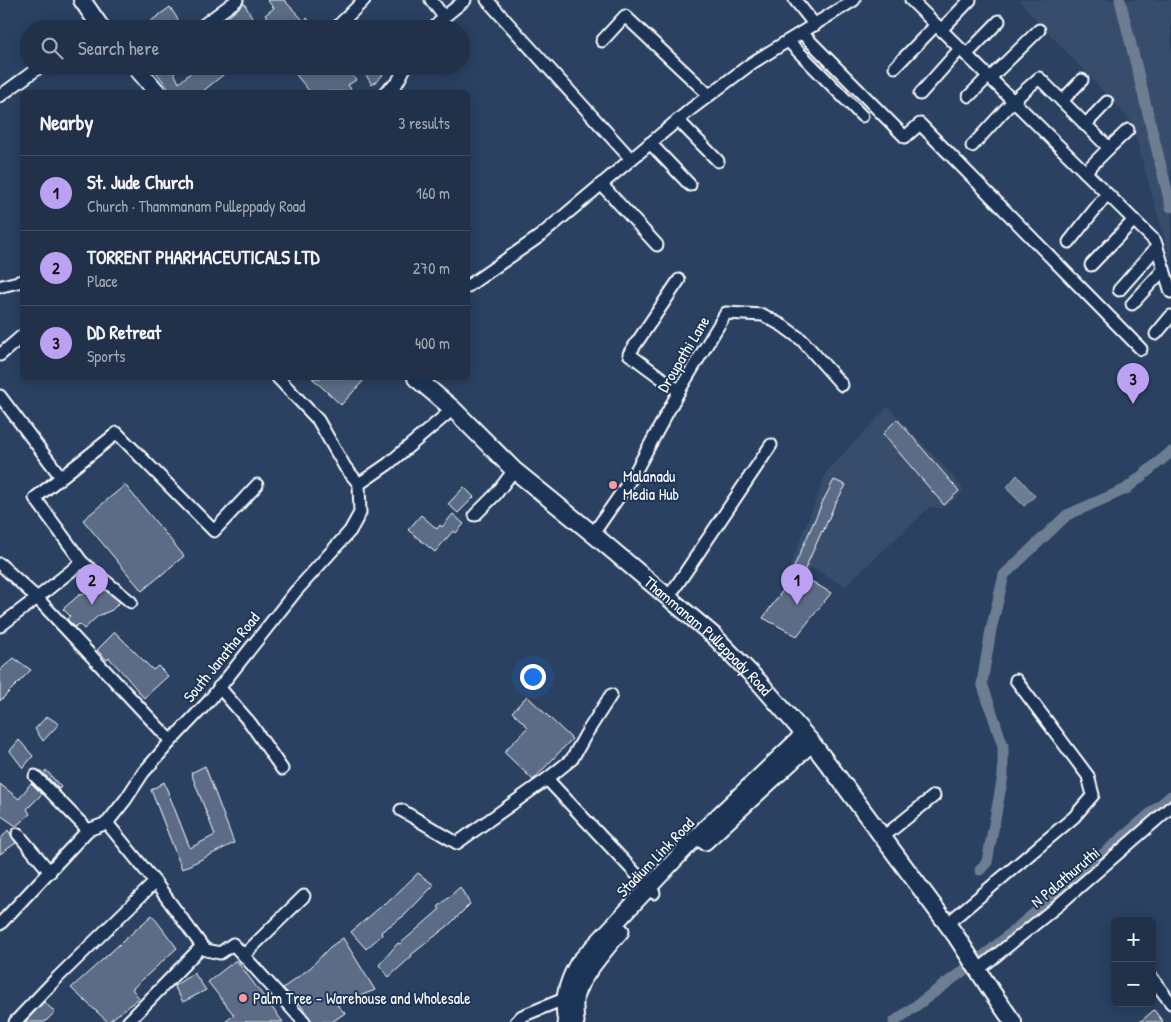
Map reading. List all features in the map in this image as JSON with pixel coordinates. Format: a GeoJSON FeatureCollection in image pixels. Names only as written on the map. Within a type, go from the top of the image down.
{"type":"FeatureCollection","features":[{"type":"Feature","properties":{"kind":"main road"},"geometry":{"type":"LineString","coordinates":[[82,0],[94,20]]}},
{"type":"Feature","properties":{"kind":"main road"},"geometry":{"type":"LineString","coordinates":[[145,75],[156,90]]}},
{"type":"Feature","properties":{"kind":"main road","name":"Thammanam Pulleppady Road"},"geometry":{"type":"LineString","coordinates":[[418,380],[453,409],[514,470],[714,636],[759,682],[808,738],[883,837],[952,930],[1013,1022]]}},
{"type":"Feature","properties":{"kind":"main road","name":"Thammanam Pulleppady Road"},"geometry":{"type":"LineString","coordinates":[[952,930],[957,953],[970,972],[984,985],[989,986]]}},
{"type":"Feature","properties":{"kind":"street"},"geometry":{"type":"LineString","coordinates":[[210,20],[236,0]]}},
{"type":"Feature","properties":{"kind":"street"},"geometry":{"type":"LineString","coordinates":[[344,20],[364,0]]}},
{"type":"Feature","properties":{"kind":"street"},"geometry":{"type":"LineString","coordinates":[[431,0],[444,17]]}},
{"type":"Feature","properties":{"kind":"street"},"geometry":{"type":"LineString","coordinates":[[441,20],[465,0]]}},
{"type":"Feature","properties":{"kind":"street"},"geometry":{"type":"LineString","coordinates":[[487,0],[631,159]]}},
{"type":"Feature","properties":{"kind":"street"},"geometry":{"type":"LineString","coordinates":[[795,0],[815,25]]}},
{"type":"Feature","properties":{"kind":"street"},"geometry":{"type":"LineString","coordinates":[[470,285],[540,236],[678,120],[752,63],[854,0]]}},
{"type":"Feature","properties":{"kind":"street"},"geometry":{"type":"LineString","coordinates":[[911,0],[1155,241],[1171,292]]}},
{"type":"Feature","properties":{"kind":"street"},"geometry":{"type":"LineString","coordinates":[[895,66],[970,0]]}},
{"type":"Feature","properties":{"kind":"street"},"geometry":{"type":"LineString","coordinates":[[602,41],[626,16],[709,95]]}},
{"type":"Feature","properties":{"kind":"street"},"geometry":{"type":"LineString","coordinates":[[920,94],[963,52],[1000,21]]}},
{"type":"Feature","properties":{"kind":"street"},"geometry":{"type":"LineString","coordinates":[[969,96],[1038,30]]}},
{"type":"Feature","properties":{"kind":"street"},"geometry":{"type":"LineString","coordinates":[[802,33],[905,137],[920,124],[1140,349]]}},
{"type":"Feature","properties":{"kind":"street"},"geometry":{"type":"LineString","coordinates":[[788,41],[862,116]]}},
{"type":"Feature","properties":{"kind":"street"},"geometry":{"type":"LineString","coordinates":[[0,96],[29,75]]}},
{"type":"Feature","properties":{"kind":"street"},"geometry":{"type":"LineString","coordinates":[[388,90],[397,83],[401,75]]}},
{"type":"Feature","properties":{"kind":"street"},"geometry":{"type":"LineString","coordinates":[[972,146],[1013,101],[1039,78],[1109,148]]}},
{"type":"Feature","properties":{"kind":"street"},"geometry":{"type":"LineString","coordinates":[[1062,101],[1082,80]]}},
{"type":"Feature","properties":{"kind":"street"},"geometry":{"type":"LineString","coordinates":[[1086,125],[1107,102]]}},
{"type":"Feature","properties":{"kind":"street"},"geometry":{"type":"LineString","coordinates":[[678,120],[718,161]]}},
{"type":"Feature","properties":{"kind":"street"},"geometry":{"type":"LineString","coordinates":[[1085,172],[1128,130]]}},
{"type":"Feature","properties":{"kind":"street"},"geometry":{"type":"LineString","coordinates":[[650,143],[690,185]]}},
{"type":"Feature","properties":{"kind":"street"},"geometry":{"type":"LineString","coordinates":[[601,184],[657,245]]}},
{"type":"Feature","properties":{"kind":"street"},"geometry":{"type":"LineString","coordinates":[[1069,242],[1107,194]]}},
{"type":"Feature","properties":{"kind":"street"},"geometry":{"type":"LineString","coordinates":[[1091,265],[1134,220]]}},
{"type":"Feature","properties":{"kind":"street"},"geometry":{"type":"LineString","coordinates":[[1119,290],[1157,247]]}},
{"type":"Feature","properties":{"kind":"street"},"geometry":{"type":"LineString","coordinates":[[1132,304],[1164,269]]}},
{"type":"Feature","properties":{"kind":"street"},"geometry":{"type":"LineString","coordinates":[[679,280],[629,354],[679,391]]}},
{"type":"Feature","properties":{"kind":"street"},"geometry":{"type":"LineString","coordinates":[[2,286],[20,282]]}},
{"type":"Feature","properties":{"kind":"street","name":"Droupathi Lane"},"geometry":{"type":"LineString","coordinates":[[593,534],[633,476],[679,391],[726,313],[763,315],[783,326],[802,340],[842,385]]}},
{"type":"Feature","properties":{"kind":"street"},"geometry":{"type":"LineString","coordinates":[[1156,334],[1171,316]]}},
{"type":"Feature","properties":{"kind":"street"},"geometry":{"type":"LineString","coordinates":[[0,355],[20,338]]}},
{"type":"Feature","properties":{"kind":"street"},"geometry":{"type":"LineString","coordinates":[[280,380],[318,420],[345,467],[359,484],[388,464],[453,409]]}},
{"type":"Feature","properties":{"kind":"street"},"geometry":{"type":"LineString","coordinates":[[0,396],[61,477]]}},
{"type":"Feature","properties":{"kind":"street"},"geometry":{"type":"LineString","coordinates":[[131,602],[82,562],[35,498],[117,433],[214,531],[257,485]]}},
{"type":"Feature","properties":{"kind":"street"},"geometry":{"type":"LineString","coordinates":[[668,598],[771,445]]}},
{"type":"Feature","properties":{"kind":"street"},"geometry":{"type":"LineString","coordinates":[[475,515],[496,494],[514,470]]}},
{"type":"Feature","properties":{"kind":"street","name":"South Janatha Road"},"geometry":{"type":"LineString","coordinates":[[107,823],[170,741],[219,687],[296,591],[350,531],[360,513],[359,484]]}},
{"type":"Feature","properties":{"kind":"street"},"geometry":{"type":"LineString","coordinates":[[0,626],[82,562]]}},
{"type":"Feature","properties":{"kind":"street"},"geometry":{"type":"LineString","coordinates":[[0,564],[37,598],[170,741]]}},
{"type":"Feature","properties":{"kind":"street"},"geometry":{"type":"LineString","coordinates":[[952,930],[1074,817],[1094,794],[1088,776],[1016,680]]}},
{"type":"Feature","properties":{"kind":"street"},"geometry":{"type":"LineString","coordinates":[[219,687],[251,724],[282,769]]}},
{"type":"Feature","properties":{"kind":"street"},"geometry":{"type":"LineString","coordinates":[[401,810],[457,843],[547,780],[572,759],[611,696]]}},
{"type":"Feature","properties":{"kind":"street","name":"Stadium Link Road"},"geometry":{"type":"LineString","coordinates":[[576,1022],[574,1013],[576,994],[589,971],[652,890],[700,833],[808,738]]}},
{"type":"Feature","properties":{"kind":"street"},"geometry":{"type":"LineString","coordinates":[[35,776],[88,830]]}},
{"type":"Feature","properties":{"kind":"street"},"geometry":{"type":"LineString","coordinates":[[547,780],[652,890]]}},
{"type":"Feature","properties":{"kind":"street"},"geometry":{"type":"LineString","coordinates":[[883,837],[934,796]]}},
{"type":"Feature","properties":{"kind":"street","name":"N Palathuruthi"},"geometry":{"type":"LineString","coordinates":[[978,970],[1056,907],[1171,807]]}},
{"type":"Feature","properties":{"kind":"street"},"geometry":{"type":"LineString","coordinates":[[0,924],[88,830],[107,823],[155,882],[202,946],[206,950],[220,953],[233,944],[304,1022]]}},
{"type":"Feature","properties":{"kind":"street"},"geometry":{"type":"LineString","coordinates":[[18,834],[50,872]]}},
{"type":"Feature","properties":{"kind":"street"},"geometry":{"type":"LineString","coordinates":[[15,1022],[155,882]]}},
{"type":"Feature","properties":{"kind":"street","name":"Stadium Link Road"},"geometry":{"type":"LineString","coordinates":[[566,1022],[564,999],[568,980],[578,963],[652,890]]}},
{"type":"Feature","properties":{"kind":"street"},"geometry":{"type":"LineString","coordinates":[[244,955],[304,896]]}},
{"type":"Feature","properties":{"kind":"street"},"geometry":{"type":"LineString","coordinates":[[128,1022],[202,946]]}},
{"type":"Feature","properties":{"kind":"street"},"geometry":{"type":"LineString","coordinates":[[1156,983],[1171,1003]]}},
{"type":"Feature","properties":{"kind":"street"},"geometry":{"type":"LineString","coordinates":[[516,1022],[522,1016],[564,999]]}},
{"type":"Feature","properties":{"kind":"shaded area"},"geometry":{"type":"Polygon","coordinates":[[[1018,0],[1171,0],[1171,261],[1131,121],[1018,0]]]}},
{"type":"Feature","properties":{"kind":"shaded area"},"geometry":{"type":"Polygon","coordinates":[[[888,407],[952,475],[964,491],[943,508],[930,507],[845,586],[811,567],[807,574],[789,569],[827,471],[888,407]]]}},
{"type":"Feature","properties":{"kind":"shaded area"},"geometry":{"type":"Polygon","coordinates":[[[1017,475],[1035,496],[1024,506],[1006,488],[1017,475]]]}},
{"type":"Feature","properties":{"kind":"building"},"geometry":{"type":"Polygon","coordinates":[[[267,0],[284,0],[303,20],[269,20],[265,15],[274,8],[267,0]]]}},
{"type":"Feature","properties":{"kind":"building"},"geometry":{"type":"Polygon","coordinates":[[[244,3],[253,20],[225,20],[244,3]]]}},
{"type":"Feature","properties":{"kind":"building"},"geometry":{"type":"Polygon","coordinates":[[[170,7],[178,20],[152,20],[170,7]]]}},
{"type":"Feature","properties":{"kind":"building"},"geometry":{"type":"Polygon","coordinates":[[[158,75],[175,75],[179,83],[188,75],[223,75],[204,90],[169,90],[158,75]]]}},
{"type":"Feature","properties":{"kind":"building"},"geometry":{"type":"Polygon","coordinates":[[[296,75],[352,75],[356,80],[348,85],[352,90],[308,90],[296,75]]]}},
{"type":"Feature","properties":{"kind":"building"},"geometry":{"type":"Polygon","coordinates":[[[366,75],[383,75],[372,85],[366,75]]]}},
{"type":"Feature","properties":{"kind":"building"},"geometry":{"type":"Polygon","coordinates":[[[314,380],[364,380],[341,405],[314,380]]]}},
{"type":"Feature","properties":{"kind":"building"},"geometry":{"type":"Polygon","coordinates":[[[897,419],[959,491],[944,505],[883,434],[897,419]]]}},
{"type":"Feature","properties":{"kind":"building"},"geometry":{"type":"Polygon","coordinates":[[[834,480],[846,485],[834,506],[804,571],[794,567],[834,480]]]}},
{"type":"Feature","properties":{"kind":"building"},"geometry":{"type":"Polygon","coordinates":[[[125,485],[184,556],[142,591],[83,520],[125,485]]]}},
{"type":"Feature","properties":{"kind":"building"},"geometry":{"type":"Polygon","coordinates":[[[464,487],[474,497],[458,513],[448,504],[464,487]]]}},
{"type":"Feature","properties":{"kind":"building"},"geometry":{"type":"Polygon","coordinates":[[[453,514],[464,524],[456,533],[453,531],[435,552],[408,530],[421,515],[437,529],[440,525],[442,527],[453,514]]]}},
{"type":"Feature","properties":{"kind":"building"},"geometry":{"type":"Polygon","coordinates":[[[796,572],[831,593],[797,636],[763,618],[796,572]]]}},
{"type":"Feature","properties":{"kind":"building"},"geometry":{"type":"Polygon","coordinates":[[[99,585],[120,602],[112,610],[98,616],[84,629],[79,624],[75,627],[67,619],[70,616],[63,609],[79,595],[99,585]]]}},
{"type":"Feature","properties":{"kind":"building"},"geometry":{"type":"Polygon","coordinates":[[[115,632],[153,670],[158,666],[168,676],[144,698],[109,658],[107,660],[97,650],[115,632]]]}},
{"type":"Feature","properties":{"kind":"building"},"geometry":{"type":"Polygon","coordinates":[[[14,658],[31,670],[0,701],[0,670],[14,658]]]}},
{"type":"Feature","properties":{"kind":"building"},"geometry":{"type":"Polygon","coordinates":[[[527,696],[572,739],[533,780],[504,752],[528,727],[512,712],[527,696]]]}},
{"type":"Feature","properties":{"kind":"building"},"geometry":{"type":"Polygon","coordinates":[[[47,716],[59,724],[43,741],[35,729],[47,716]]]}},
{"type":"Feature","properties":{"kind":"building"},"geometry":{"type":"Polygon","coordinates":[[[19,740],[33,756],[23,768],[10,751],[19,740]]]}},
{"type":"Feature","properties":{"kind":"building"},"geometry":{"type":"Polygon","coordinates":[[[205,766],[234,843],[182,869],[151,790],[164,782],[190,848],[215,835],[191,773],[205,766]]]}},
{"type":"Feature","properties":{"kind":"building"},"geometry":{"type":"Polygon","coordinates":[[[46,770],[61,787],[59,789],[44,774],[46,770]]]}},
{"type":"Feature","properties":{"kind":"building"},"geometry":{"type":"Polygon","coordinates":[[[31,783],[42,794],[27,809],[30,814],[16,826],[0,815],[0,784],[19,799],[31,783]]]}},
{"type":"Feature","properties":{"kind":"building"},"geometry":{"type":"Polygon","coordinates":[[[8,830],[16,843],[0,854],[0,840],[8,830]]]}},
{"type":"Feature","properties":{"kind":"building"},"geometry":{"type":"Polygon","coordinates":[[[418,873],[434,885],[405,915],[381,932],[382,935],[366,949],[351,932],[385,905],[418,873]]]}},
{"type":"Feature","properties":{"kind":"building"},"geometry":{"type":"Polygon","coordinates":[[[460,887],[470,904],[449,925],[411,955],[389,977],[379,965],[398,943],[400,944],[440,909],[438,907],[460,887]]]}},
{"type":"Feature","properties":{"kind":"building"},"geometry":{"type":"Polygon","coordinates":[[[152,915],[177,948],[132,989],[139,998],[108,1022],[71,988],[152,915]]]}},
{"type":"Feature","properties":{"kind":"building"},"geometry":{"type":"Polygon","coordinates":[[[343,938],[375,990],[337,1005],[345,1013],[332,1022],[313,1022],[299,1003],[283,988],[310,968],[330,947],[343,938]]]}},
{"type":"Feature","properties":{"kind":"building","name":"Palm Tree - Warehouse and Wholesale"},"geometry":{"type":"Polygon","coordinates":[[[236,960],[283,1022],[225,1022],[234,1015],[208,982],[236,960]]]}},
{"type":"Feature","properties":{"kind":"building"},"geometry":{"type":"Polygon","coordinates":[[[194,973],[206,990],[183,1002],[174,986],[194,973]]]}},
{"type":"Feature","properties":{"kind":"building"},"geometry":{"type":"Polygon","coordinates":[[[44,1002],[55,1012],[45,1022],[25,1022],[44,1002]]]}},
{"type":"Feature","properties":{"kind":"building"},"geometry":{"type":"Polygon","coordinates":[[[1154,1010],[1163,1022],[1140,1022],[1154,1010]]]}},
{"type":"Feature","properties":{"kind":"waterway"},"geometry":{"type":"LineString","coordinates":[[1120,0],[1171,207]]}},
{"type":"Feature","properties":{"kind":"waterway"},"geometry":{"type":"LineString","coordinates":[[980,870],[987,862],[1003,776],[1003,746],[982,683],[991,630],[1004,575],[1067,515],[1126,489],[1171,452]]}},
{"type":"Feature","properties":{"kind":"waterway"},"geometry":{"type":"LineString","coordinates":[[894,1022],[990,951],[1171,796]]}},
{"type":"Feature","properties":{"kind":"place","name":"DD Retreat"},"geometry":{"type":"Point","coordinates":[1133,404]}},
{"type":"Feature","properties":{"kind":"place","name":"Malanadu Media Hub"},"geometry":{"type":"Point","coordinates":[613,485]}},
{"type":"Feature","properties":{"kind":"place","name":"TORRENT PHARMACEUTICALS LTD"},"geometry":{"type":"Point","coordinates":[92,605]}},
{"type":"Feature","properties":{"kind":"place","name":"St. Jude Church"},"geometry":{"type":"Point","coordinates":[797,605]}},
{"type":"Feature","properties":{"kind":"place","name":"Palm Tree - Warehouse and Wholesale"},"geometry":{"type":"Point","coordinates":[243,998]}}]}
